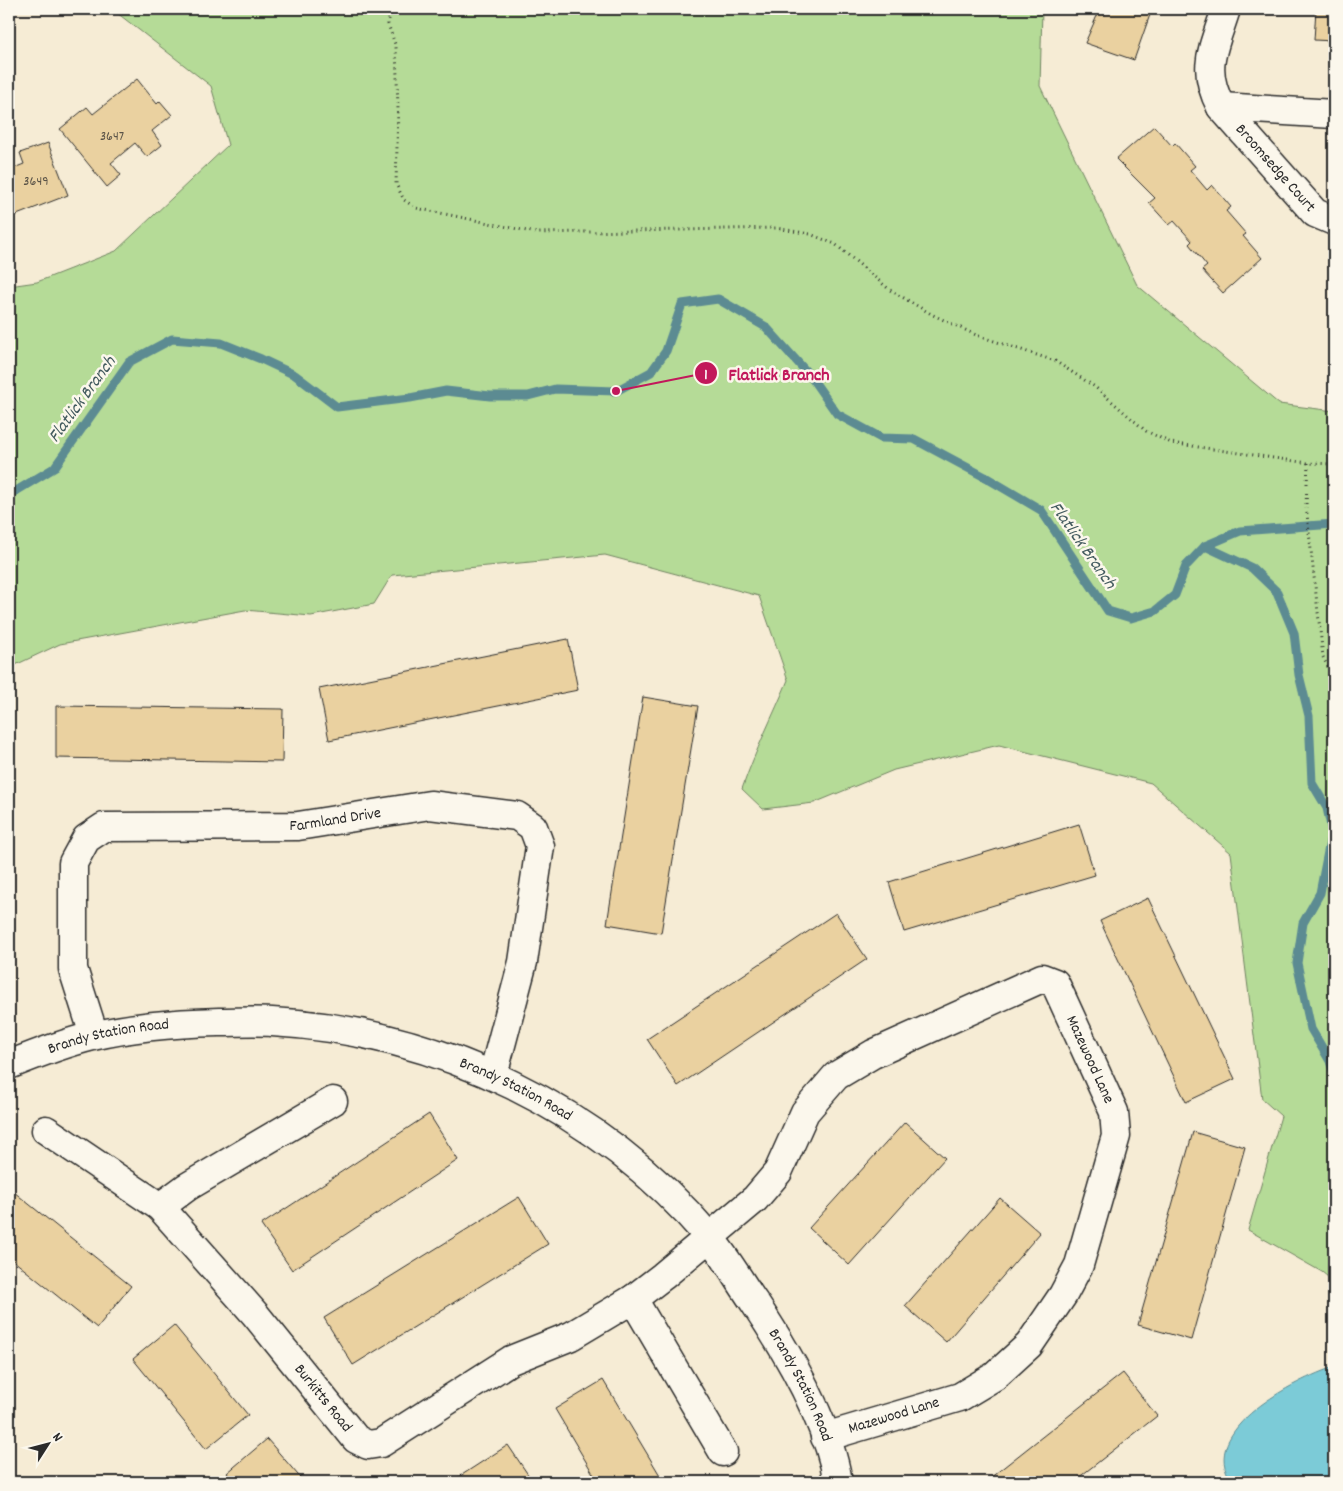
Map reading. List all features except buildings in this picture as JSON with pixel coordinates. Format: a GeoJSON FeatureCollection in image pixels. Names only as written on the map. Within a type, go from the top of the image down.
{"type":"FeatureCollection","features":[{"type":"Feature","properties":{"kind":"street","name":"Broomsedge Court"},"geometry":{"type":"LineString","coordinates":[[1226,9],[1209,72],[1212,89],[1221,107],[1315,213],[1334,222]]}},
{"type":"Feature","properties":{"kind":"street","name":"Broomsedge Court"},"geometry":{"type":"LineString","coordinates":[[1221,107],[1334,114]]}},
{"type":"Feature","properties":{"kind":"street","name":"Farmland Drive"},"geometry":{"type":"LineString","coordinates":[[94,1035],[73,968],[73,863],[86,839],[104,827],[298,826],[430,805],[517,816],[533,827],[540,846],[523,962],[492,1075]]}},
{"type":"Feature","properties":{"kind":"street","name":"Mazewood Lane"},"geometry":{"type":"LineString","coordinates":[[708,1236],[755,1199],[778,1172],[805,1112],[836,1076],[873,1054],[1042,978],[1055,983],[1114,1112],[1116,1136],[1079,1265],[1063,1295],[1029,1345],[995,1376],[960,1396],[825,1437]]}},
{"type":"Feature","properties":{"kind":"street","name":"Brandy Station Road"},"geometry":{"type":"LineString","coordinates":[[9,1065],[94,1035],[185,1023],[270,1021],[311,1025],[396,1041],[438,1054],[492,1075],[555,1108],[592,1132],[628,1159],[682,1208],[708,1236],[777,1337],[825,1437],[838,1482]]}},
{"type":"Feature","properties":{"kind":"street"},"geometry":{"type":"LineString","coordinates":[[160,1207],[187,1187],[333,1101]]}},
{"type":"Feature","properties":{"kind":"street","name":"Burkitts Road"},"geometry":{"type":"LineString","coordinates":[[46,1130],[160,1207],[255,1314],[356,1439],[368,1445],[381,1443],[511,1360],[571,1336],[634,1299],[708,1236]]}},
{"type":"Feature","properties":{"kind":"street"},"geometry":{"type":"LineString","coordinates":[[634,1299],[723,1452]]}},
{"type":"Feature","properties":{"kind":"path"},"geometry":{"type":"LineString","coordinates":[[391,9],[388,24],[396,48],[398,109],[396,184],[404,200],[416,208],[537,233],[776,228],[810,234],[836,244],[890,290],[933,315],[976,335],[1055,361],[1094,387],[1146,431],[1171,443],[1308,463],[1334,464]]}},
{"type":"Feature","properties":{"kind":"path"},"geometry":{"type":"LineString","coordinates":[[1308,463],[1306,505],[1310,551],[1323,657],[1334,680]]}},
{"type":"Feature","properties":{"kind":"green space"},"geometry":{"type":"Polygon","coordinates":[[[112,9],[1042,9],[1040,86],[1137,285],[1279,404],[1334,411],[1334,1282],[1322,1272],[1248,1230],[1281,1116],[1262,1099],[1231,853],[1151,783],[999,745],[894,770],[814,803],[763,809],[742,789],[758,747],[788,680],[759,596],[605,555],[392,575],[374,604],[311,616],[245,610],[60,644],[9,668],[9,286],[37,282],[116,251],[228,145],[211,86],[112,9]]]}},
{"type":"Feature","properties":{"kind":"water"},"geometry":{"type":"Polygon","coordinates":[[[1334,1367],[1334,1482],[1232,1482],[1224,1463],[1227,1444],[1238,1426],[1255,1410],[1276,1395],[1317,1373],[1334,1367]]]}},
{"type":"Feature","properties":{"kind":"waterway","name":"Flatlick Branch"},"geometry":{"type":"LineString","coordinates":[[9,493],[16,491],[54,468],[129,362],[172,339],[221,343],[261,359],[295,375],[337,407],[410,398],[446,391],[490,396],[528,396],[555,389],[616,391],[651,372],[666,351],[682,304],[718,299],[766,327],[811,377],[837,414],[881,438],[914,439],[1041,510],[1108,611],[1131,618],[1155,611],[1175,595],[1186,566],[1205,546],[1240,531],[1334,524]]}},
{"type":"Feature","properties":{"kind":"waterway"},"geometry":{"type":"LineString","coordinates":[[1205,546],[1252,568],[1277,592],[1294,633],[1299,675],[1309,716],[1312,783],[1327,808],[1332,831],[1320,893],[1303,923],[1297,963],[1311,1029],[1330,1061],[1334,1073]]}},
{"type":"Feature","properties":{"kind":"place","name":"Flatlick Branch"},"geometry":{"type":"Point","coordinates":[616,391]}}]}
